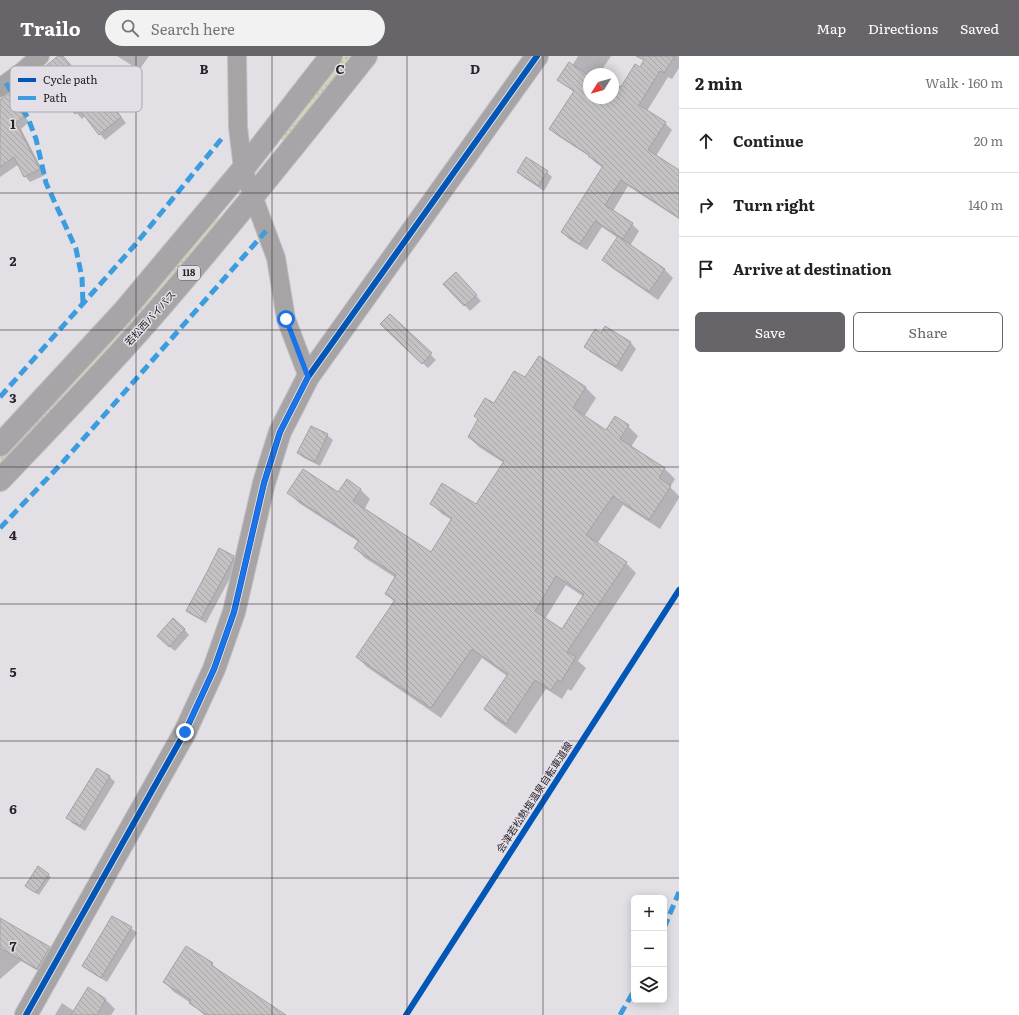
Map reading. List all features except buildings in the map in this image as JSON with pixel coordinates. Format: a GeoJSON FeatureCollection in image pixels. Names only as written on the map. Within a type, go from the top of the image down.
{"type":"FeatureCollection","features":[{"type":"Feature","properties":{"kind":"highway","name":"118"},"geometry":{"type":"LineString","coordinates":[[0,445],[123,312],[243,169],[331,56]]}},
{"type":"Feature","properties":{"kind":"highway","name":"若松西バイパス"},"geometry":{"type":"LineString","coordinates":[[0,480],[157,311],[254,196],[366,56]]}},
{"type":"Feature","properties":{"kind":"street"},"geometry":{"type":"LineString","coordinates":[[29,66],[40,56]]}},
{"type":"Feature","properties":{"kind":"street"},"geometry":{"type":"LineString","coordinates":[[237,56],[238,127],[243,169],[276,258],[286,319],[308,377]]}},
{"type":"Feature","properties":{"kind":"street"},"geometry":{"type":"LineString","coordinates":[[26,1015],[185,732],[214,669],[234,612],[264,483],[280,432],[308,377],[537,56]]}},
{"type":"Feature","properties":{"kind":"street"},"geometry":{"type":"LineString","coordinates":[[0,88],[10,81]]}},
{"type":"Feature","properties":{"kind":"green space"},"geometry":{"type":"Polygon","coordinates":[[[332,56],[355,56],[334,78],[285,142],[273,133],[332,56]]]}},
{"type":"Feature","properties":{"kind":"green space"},"geometry":{"type":"Polygon","coordinates":[[[215,216],[227,226],[0,477],[0,447],[215,216]]]}},
{"type":"Feature","properties":{"kind":"marked path"},"geometry":{"type":"LineString","coordinates":[[6,83],[10,89]]}},
{"type":"Feature","properties":{"kind":"marked path"},"geometry":{"type":"LineString","coordinates":[[24,112],[36,139],[46,183],[76,249],[82,278],[83,304]]}},
{"type":"Feature","properties":{"kind":"marked path"},"geometry":{"type":"LineString","coordinates":[[0,397],[134,246],[223,137]]}},
{"type":"Feature","properties":{"kind":"marked path"},"geometry":{"type":"LineString","coordinates":[[0,528],[63,462],[266,231]]}},
{"type":"Feature","properties":{"kind":"marked path"},"geometry":{"type":"LineString","coordinates":[[667,921],[679,892]]}},
{"type":"Feature","properties":{"kind":"marked path"},"geometry":{"type":"LineString","coordinates":[[620,1015],[631,996]]}},
{"type":"Feature","properties":{"kind":"cycle path"},"geometry":{"type":"LineString","coordinates":[[26,1015],[185,732],[214,669],[234,612],[264,483],[280,432],[308,377],[537,56]]}},
{"type":"Feature","properties":{"kind":"cycle path","name":"会津若松熱塩温泉自転車道線"},"geometry":{"type":"LineString","coordinates":[[406,1015],[679,590]]}},
{"type":"Feature","properties":{"kind":"route"},"geometry":{"type":"LineString","coordinates":[[185,732],[214,669],[234,612],[264,483],[280,432],[308,377],[286,319]]}}]}
